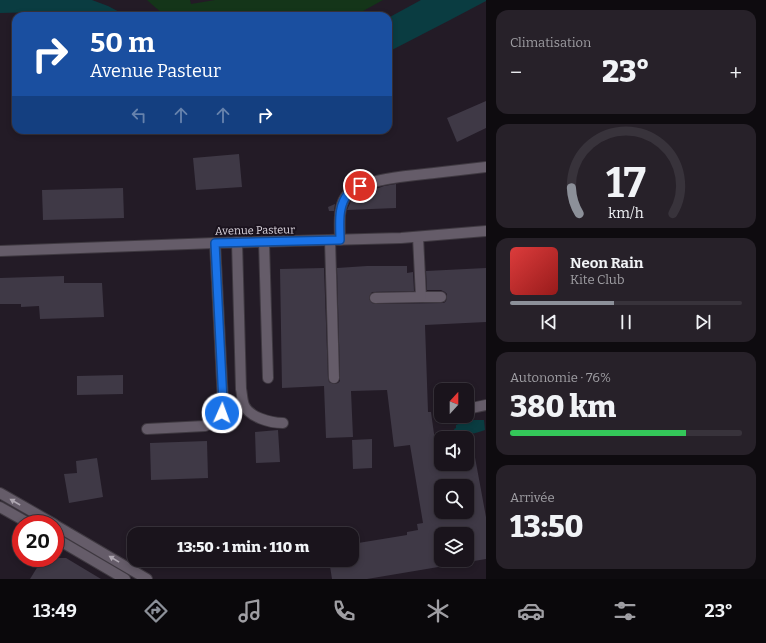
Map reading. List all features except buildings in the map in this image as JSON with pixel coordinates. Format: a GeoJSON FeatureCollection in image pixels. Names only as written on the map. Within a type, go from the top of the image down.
{"type":"FeatureCollection","features":[{"type":"Feature","properties":{"kind":"main road"},"geometry":{"type":"LineString","coordinates":[[340,240],[340,212],[343,201],[349,192],[360,186],[396,177],[486,167]]}},
{"type":"Feature","properties":{"kind":"main road","name":"Avenue Pasteur"},"geometry":{"type":"LineString","coordinates":[[0,251],[418,237],[486,232]]}},
{"type":"Feature","properties":{"kind":"main road"},"geometry":{"type":"LineString","coordinates":[[418,237],[421,297]]}},
{"type":"Feature","properties":{"kind":"main road"},"geometry":{"type":"LineString","coordinates":[[330,240],[334,378]]}},
{"type":"Feature","properties":{"kind":"main road"},"geometry":{"type":"LineString","coordinates":[[237,242],[241,389],[244,404],[249,411],[265,420],[283,423]]}},
{"type":"Feature","properties":{"kind":"main road"},"geometry":{"type":"LineString","coordinates":[[264,242],[268,378]]}},
{"type":"Feature","properties":{"kind":"main road"},"geometry":{"type":"LineString","coordinates":[[147,429],[205,426],[214,423],[222,413],[223,402],[215,243]]}},
{"type":"Feature","properties":{"kind":"main road"},"geometry":{"type":"LineString","coordinates":[[375,298],[441,297]]}},
{"type":"Feature","properties":{"kind":"main road"},"geometry":{"type":"LineString","coordinates":[[474,408],[486,405]]}},
{"type":"Feature","properties":{"kind":"main road"},"geometry":{"type":"LineString","coordinates":[[0,493],[38,515]]}},
{"type":"Feature","properties":{"kind":"main road"},"geometry":{"type":"LineString","coordinates":[[0,507],[14,515]]}},
{"type":"Feature","properties":{"kind":"main road"},"geometry":{"type":"LineString","coordinates":[[64,530],[147,579]]}},
{"type":"Feature","properties":{"kind":"main road"},"geometry":{"type":"LineString","coordinates":[[64,543],[125,579]]}},
{"type":"Feature","properties":{"kind":"shaded area"},"geometry":{"type":"Polygon","coordinates":[[[0,0],[92,0],[119,12],[12,12],[0,13],[0,0]]]}},
{"type":"Feature","properties":{"kind":"shaded area"},"geometry":{"type":"Polygon","coordinates":[[[147,0],[190,0],[191,4],[215,0],[383,0],[361,12],[161,12],[147,0]]]}},
{"type":"Feature","properties":{"kind":"shaded area"},"geometry":{"type":"Polygon","coordinates":[[[421,0],[486,0],[392,50],[392,16],[421,0]]]}},
{"type":"Feature","properties":{"kind":"shaded area"},"geometry":{"type":"Polygon","coordinates":[[[474,420],[484,420],[485,430],[474,433],[474,431],[455,431],[456,425],[461,423],[474,423],[474,420]]]}},
{"type":"Feature","properties":{"kind":"route"},"geometry":{"type":"LineString","coordinates":[[222,413],[223,402],[215,243],[340,240],[340,212],[343,201],[349,192],[360,186]]}}]}
